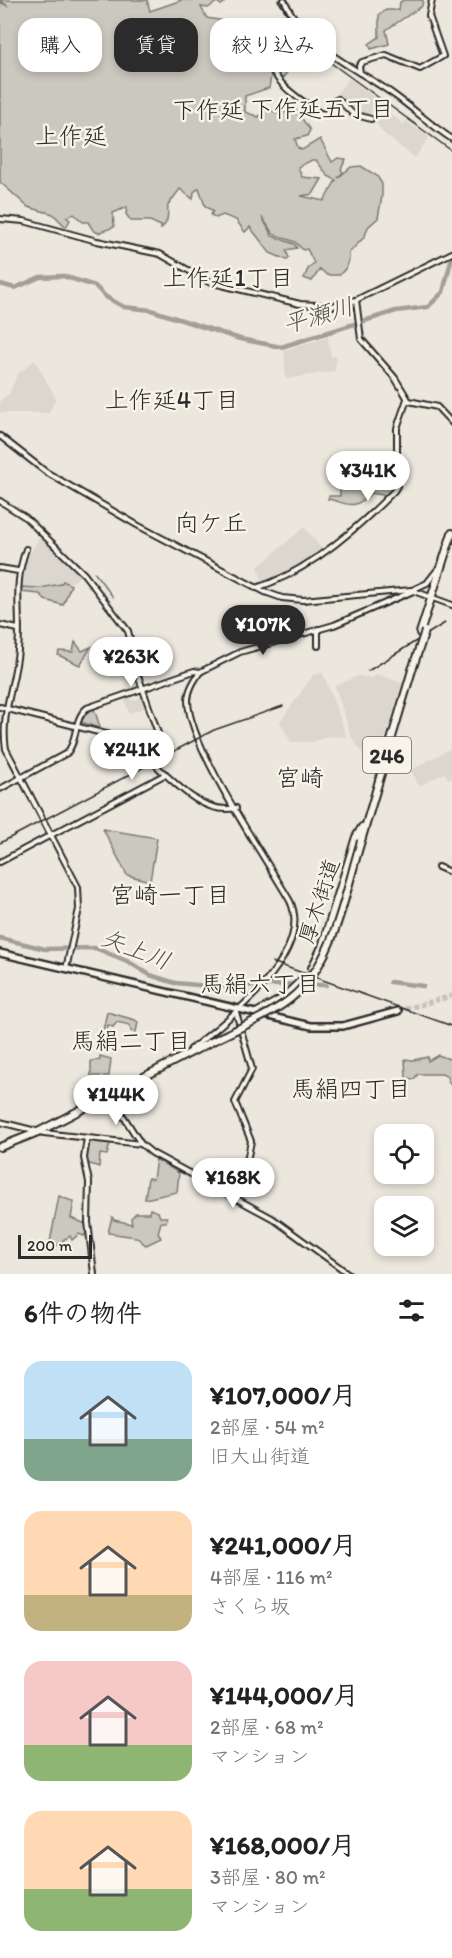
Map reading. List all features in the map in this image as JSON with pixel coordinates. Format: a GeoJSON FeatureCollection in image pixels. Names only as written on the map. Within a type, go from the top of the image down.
{"type":"FeatureCollection","features":[{"type":"Feature","properties":{"kind":"highway","name":"厚木街道"},"geometry":{"type":"LineString","coordinates":[[0,1146],[36,1131],[202,1045],[284,999],[310,974],[327,942],[452,533]]}},
{"type":"Feature","properties":{"kind":"highway","name":"厚木街道"},"geometry":{"type":"LineString","coordinates":[[432,598],[452,542]]}},
{"type":"Feature","properties":{"kind":"highway"},"geometry":{"type":"LineString","coordinates":[[351,884],[364,838],[363,828]]}},
{"type":"Feature","properties":{"kind":"highway"},"geometry":{"type":"LineString","coordinates":[[312,968],[322,947],[356,837],[363,828]]}},
{"type":"Feature","properties":{"kind":"highway"},"geometry":{"type":"LineString","coordinates":[[256,1013],[281,999],[306,976]]}},
{"type":"Feature","properties":{"kind":"highway"},"geometry":{"type":"LineString","coordinates":[[202,1045],[239,1030]]}},
{"type":"Feature","properties":{"kind":"main road"},"geometry":{"type":"LineString","coordinates":[[0,953],[238,1011],[311,1026],[332,1027],[398,1011]]}},
{"type":"Feature","properties":{"kind":"street"},"geometry":{"type":"LineString","coordinates":[[284,0],[295,20],[329,56],[396,96],[452,139]]}},
{"type":"Feature","properties":{"kind":"street"},"geometry":{"type":"LineString","coordinates":[[360,74],[359,66],[362,62],[383,55],[420,69],[443,56],[429,16],[432,0]]}},
{"type":"Feature","properties":{"kind":"street"},"geometry":{"type":"LineString","coordinates":[[272,72],[285,89],[320,113],[326,114],[334,101],[338,99],[353,114],[371,119]]}},
{"type":"Feature","properties":{"kind":"street"},"geometry":{"type":"LineString","coordinates":[[0,219],[24,221],[97,241],[160,254],[205,281],[284,302],[332,306],[356,300],[451,253]]}},
{"type":"Feature","properties":{"kind":"street"},"geometry":{"type":"LineString","coordinates":[[356,300],[361,339],[366,348],[395,378],[406,399],[412,403],[437,408],[452,423]]}},
{"type":"Feature","properties":{"kind":"street"},"geometry":{"type":"LineString","coordinates":[[256,588],[281,580],[360,526],[394,491],[397,486],[397,428],[406,399]]}},
{"type":"Feature","properties":{"kind":"street"},"geometry":{"type":"LineString","coordinates":[[0,436],[46,472],[137,525],[256,588],[282,598],[303,600],[411,590],[431,580],[442,561]]}},
{"type":"Feature","properties":{"kind":"street"},"geometry":{"type":"LineString","coordinates":[[0,501],[25,517],[84,574],[126,628],[130,639],[127,662],[139,678],[160,739]]}},
{"type":"Feature","properties":{"kind":"street"},"geometry":{"type":"LineString","coordinates":[[26,549],[18,571],[18,650],[2,708],[1,724],[3,741],[79,891],[79,909],[66,969]]}},
{"type":"Feature","properties":{"kind":"street"},"geometry":{"type":"LineString","coordinates":[[0,568],[18,571]]}},
{"type":"Feature","properties":{"kind":"street"},"geometry":{"type":"LineString","coordinates":[[411,590],[452,605]]}},
{"type":"Feature","properties":{"kind":"street"},"geometry":{"type":"LineString","coordinates":[[394,600],[396,592]]}},
{"type":"Feature","properties":{"kind":"street"},"geometry":{"type":"LineString","coordinates":[[0,789],[67,753],[73,745],[80,715],[87,708],[190,673],[200,672],[240,652],[318,629],[409,593],[418,592]]}},
{"type":"Feature","properties":{"kind":"street"},"geometry":{"type":"LineString","coordinates":[[0,625],[18,629]]}},
{"type":"Feature","properties":{"kind":"street"},"geometry":{"type":"LineString","coordinates":[[318,629],[318,646]]}},
{"type":"Feature","properties":{"kind":"street"},"geometry":{"type":"LineString","coordinates":[[200,672],[189,696],[190,713],[206,756],[290,901],[296,921],[294,934],[287,948],[262,987],[202,1045]]}},
{"type":"Feature","properties":{"kind":"street"},"geometry":{"type":"LineString","coordinates":[[190,673],[196,677]]}},
{"type":"Feature","properties":{"kind":"street"},"geometry":{"type":"LineString","coordinates":[[2,708],[116,736],[131,743],[199,801],[236,808]]}},
{"type":"Feature","properties":{"kind":"street"},"geometry":{"type":"LineString","coordinates":[[0,862],[166,774]]}},
{"type":"Feature","properties":{"kind":"street"},"geometry":{"type":"LineString","coordinates":[[438,867],[452,873]]}},
{"type":"Feature","properties":{"kind":"street"},"geometry":{"type":"LineString","coordinates":[[238,1011],[252,1069],[235,1102],[251,1141],[241,1191]]}},
{"type":"Feature","properties":{"kind":"street"},"geometry":{"type":"LineString","coordinates":[[108,1093],[141,1144],[167,1162],[276,1221],[349,1274]]}},
{"type":"Feature","properties":{"kind":"street"},"geometry":{"type":"LineString","coordinates":[[0,1122],[36,1131],[141,1144]]}},
{"type":"Feature","properties":{"kind":"street"},"geometry":{"type":"LineString","coordinates":[[87,1138],[84,1158],[90,1182],[88,1222],[94,1274]]}},
{"type":"Feature","properties":{"kind":"shaded area"},"geometry":{"type":"Polygon","coordinates":[[[0,0],[147,0],[150,11],[182,0],[228,0],[221,5],[217,2],[208,8],[201,7],[207,18],[210,19],[210,72],[270,72],[269,88],[245,96],[245,112],[259,117],[263,111],[269,109],[278,114],[296,110],[310,130],[307,136],[295,139],[298,148],[302,150],[320,139],[332,162],[338,158],[346,159],[341,169],[343,172],[338,178],[351,167],[361,166],[377,176],[382,184],[378,218],[368,227],[365,236],[349,253],[348,263],[344,270],[339,275],[327,275],[320,269],[312,281],[304,278],[314,263],[307,249],[303,250],[295,242],[273,234],[262,217],[272,236],[294,244],[297,248],[286,250],[289,258],[287,260],[270,253],[250,227],[245,232],[236,220],[223,215],[216,218],[211,215],[213,211],[205,206],[199,188],[194,192],[193,199],[180,189],[168,205],[167,220],[161,229],[161,226],[150,221],[131,221],[126,214],[127,207],[113,213],[114,227],[98,233],[88,222],[83,222],[74,214],[66,217],[70,220],[66,227],[53,214],[28,207],[0,182],[0,2],[8,6],[0,0]],[[316,160],[298,167],[302,177],[322,179],[313,194],[301,196],[324,201],[336,180],[328,176],[316,160]]]}},
{"type":"Feature","properties":{"kind":"shaded area"},"geometry":{"type":"Polygon","coordinates":[[[423,0],[422,6],[386,30],[389,44],[371,49],[369,44],[379,37],[379,15],[386,10],[399,10],[400,2],[423,0]]]}},
{"type":"Feature","properties":{"kind":"shaded area"},"geometry":{"type":"Polygon","coordinates":[[[274,72],[288,72],[281,80],[274,72]]]}},
{"type":"Feature","properties":{"kind":"shaded area"},"geometry":{"type":"Polygon","coordinates":[[[349,78],[378,100],[370,116],[355,113],[336,95],[349,78]]]}},
{"type":"Feature","properties":{"kind":"shaded area"},"geometry":{"type":"Polygon","coordinates":[[[381,107],[404,124],[406,121],[429,137],[415,158],[383,133],[374,120],[381,107]]]}},
{"type":"Feature","properties":{"kind":"shaded area"},"geometry":{"type":"Polygon","coordinates":[[[328,337],[331,357],[336,356],[335,371],[286,379],[284,350],[328,337]]]}},
{"type":"Feature","properties":{"kind":"shaded area"},"geometry":{"type":"Polygon","coordinates":[[[35,360],[56,398],[49,413],[0,413],[0,400],[9,394],[17,375],[35,360]]]}},
{"type":"Feature","properties":{"kind":"shaded area"},"geometry":{"type":"Polygon","coordinates":[[[360,485],[395,487],[388,496],[371,493],[359,503],[350,505],[328,499],[329,496],[340,496],[340,487],[360,485]]]}},
{"type":"Feature","properties":{"kind":"shaded area"},"geometry":{"type":"Polygon","coordinates":[[[304,527],[322,549],[286,576],[263,584],[258,567],[304,527]]]}},
{"type":"Feature","properties":{"kind":"shaded area"},"geometry":{"type":"Polygon","coordinates":[[[41,535],[80,576],[71,583],[63,581],[61,584],[20,589],[23,564],[41,535]]]}},
{"type":"Feature","properties":{"kind":"shaded area"},"geometry":{"type":"Polygon","coordinates":[[[63,581],[71,585],[63,605],[45,600],[40,594],[20,592],[20,587],[40,588],[61,584],[63,581]]]}},
{"type":"Feature","properties":{"kind":"shaded area"},"geometry":{"type":"Polygon","coordinates":[[[75,642],[82,651],[91,647],[80,665],[58,655],[59,651],[73,652],[75,642]]]}},
{"type":"Feature","properties":{"kind":"shaded area"},"geometry":{"type":"Polygon","coordinates":[[[323,673],[347,737],[330,736],[312,742],[291,742],[280,722],[313,675],[323,673]]]}},
{"type":"Feature","properties":{"kind":"shaded area"},"geometry":{"type":"Polygon","coordinates":[[[377,674],[402,683],[375,772],[351,736],[335,686],[358,676],[372,678],[377,674]]]}},
{"type":"Feature","properties":{"kind":"shaded area"},"geometry":{"type":"Polygon","coordinates":[[[129,696],[132,701],[143,697],[147,707],[129,713],[124,698],[129,696]]]}},
{"type":"Feature","properties":{"kind":"shaded area"},"geometry":{"type":"Polygon","coordinates":[[[94,709],[99,728],[81,722],[84,714],[94,709]]]}},
{"type":"Feature","properties":{"kind":"shaded area"},"geometry":{"type":"Polygon","coordinates":[[[117,740],[125,744],[122,745],[123,749],[128,745],[132,747],[128,752],[129,758],[121,762],[111,753],[117,740]]]}},
{"type":"Feature","properties":{"kind":"shaded area"},"geometry":{"type":"Polygon","coordinates":[[[452,748],[452,777],[448,779],[445,773],[419,786],[411,770],[452,748]]]}},
{"type":"Feature","properties":{"kind":"shaded area"},"geometry":{"type":"Polygon","coordinates":[[[103,829],[157,838],[150,881],[127,875],[103,829]]]}},
{"type":"Feature","properties":{"kind":"shaded area"},"geometry":{"type":"Polygon","coordinates":[[[107,1012],[138,1022],[136,1032],[131,1031],[130,1025],[117,1022],[113,1027],[108,1025],[106,1031],[103,1030],[107,1012]]]}},
{"type":"Feature","properties":{"kind":"shaded area"},"geometry":{"type":"Polygon","coordinates":[[[438,1055],[452,1060],[452,1084],[448,1082],[448,1077],[442,1074],[418,1074],[414,1079],[406,1078],[405,1059],[428,1057],[428,1061],[438,1055]]]}},
{"type":"Feature","properties":{"kind":"shaded area"},"geometry":{"type":"Polygon","coordinates":[[[100,1056],[111,1059],[109,1076],[91,1076],[91,1061],[100,1060],[100,1056]]]}},
{"type":"Feature","properties":{"kind":"shaded area"},"geometry":{"type":"Polygon","coordinates":[[[88,1140],[110,1143],[107,1155],[100,1154],[99,1167],[87,1163],[88,1140]]]}},
{"type":"Feature","properties":{"kind":"shaded area"},"geometry":{"type":"Polygon","coordinates":[[[156,1159],[179,1173],[177,1192],[145,1199],[148,1178],[153,1179],[156,1159]]]}},
{"type":"Feature","properties":{"kind":"shaded area"},"geometry":{"type":"Polygon","coordinates":[[[59,1196],[74,1202],[71,1218],[86,1224],[87,1232],[84,1236],[79,1234],[72,1240],[70,1236],[63,1240],[63,1244],[71,1245],[69,1250],[50,1242],[59,1196]]]}},
{"type":"Feature","properties":{"kind":"shaded area"},"geometry":{"type":"Polygon","coordinates":[[[150,1209],[158,1212],[160,1217],[167,1217],[166,1222],[161,1222],[158,1233],[161,1238],[146,1245],[136,1237],[108,1233],[112,1217],[114,1220],[132,1224],[131,1218],[136,1213],[149,1213],[150,1209]]]}},
{"type":"Feature","properties":{"kind":"waterway","name":"平瀬川"},"geometry":{"type":"LineString","coordinates":[[0,284],[15,288],[40,277],[63,276],[95,286],[106,297],[124,307],[151,310],[240,339],[281,347],[396,311],[428,307],[443,292],[452,257]]}},
{"type":"Feature","properties":{"kind":"waterway"},"geometry":{"type":"LineString","coordinates":[[94,572],[113,597]]}},
{"type":"Feature","properties":{"kind":"waterway","name":"矢上川"},"geometry":{"type":"LineString","coordinates":[[0,938],[45,949],[95,948],[127,961],[150,975],[175,983],[220,987],[259,985]]}},
{"type":"Feature","properties":{"kind":"waterway","name":"矢上川"},"geometry":{"type":"LineString","coordinates":[[390,982],[423,986]]}},
{"type":"Feature","properties":{"kind":"waterway","name":"矢上川"},"geometry":{"type":"LineString","coordinates":[[268,985],[298,984]]}},
{"type":"Feature","properties":{"kind":"waterway","name":"矢上川"},"geometry":{"type":"LineString","coordinates":[[313,985],[326,985]]}},
{"type":"Feature","properties":{"kind":"tunnel"},"geometry":{"type":"LineString","coordinates":[[398,1011],[452,996]]}},
{"type":"Feature","properties":{"kind":"railway"},"geometry":{"type":"LineString","coordinates":[[278,0],[299,33],[320,55],[452,151]]}},
{"type":"Feature","properties":{"kind":"railway"},"geometry":{"type":"LineString","coordinates":[[368,671],[445,623]]}},
{"type":"Feature","properties":{"kind":"railway"},"geometry":{"type":"LineString","coordinates":[[0,843],[214,730],[283,706]]}},
{"type":"Feature","properties":{"kind":"railway"},"geometry":{"type":"LineString","coordinates":[[272,962],[452,1026]]}},
{"type":"Feature","properties":{"kind":"district","name":"下作延五丁目"},"geometry":{"type":"Point","coordinates":[322,108]}},
{"type":"Feature","properties":{"kind":"district","name":"下作延"},"geometry":{"type":"Point","coordinates":[208,109]}},
{"type":"Feature","properties":{"kind":"district","name":"上作延"},"geometry":{"type":"Point","coordinates":[71,135]}},
{"type":"Feature","properties":{"kind":"district","name":"上作延1丁目"},"geometry":{"type":"Point","coordinates":[228,277]}},
{"type":"Feature","properties":{"kind":"district","name":"上作延4丁目"},"geometry":{"type":"Point","coordinates":[172,399]}},
{"type":"Feature","properties":{"kind":"district","name":"向ケ丘"},"geometry":{"type":"Point","coordinates":[211,522]}},
{"type":"Feature","properties":{"kind":"district","name":"宮崎"},"geometry":{"type":"Point","coordinates":[300,777]}},
{"type":"Feature","properties":{"kind":"district","name":"宮崎一丁目"},"geometry":{"type":"Point","coordinates":[170,894]}},
{"type":"Feature","properties":{"kind":"district","name":"馬絹六丁目"},"geometry":{"type":"Point","coordinates":[260,983]}},
{"type":"Feature","properties":{"kind":"district","name":"馬絹二丁目"},"geometry":{"type":"Point","coordinates":[131,1040]}},
{"type":"Feature","properties":{"kind":"district","name":"馬絹四丁目"},"geometry":{"type":"Point","coordinates":[351,1088]}}]}
